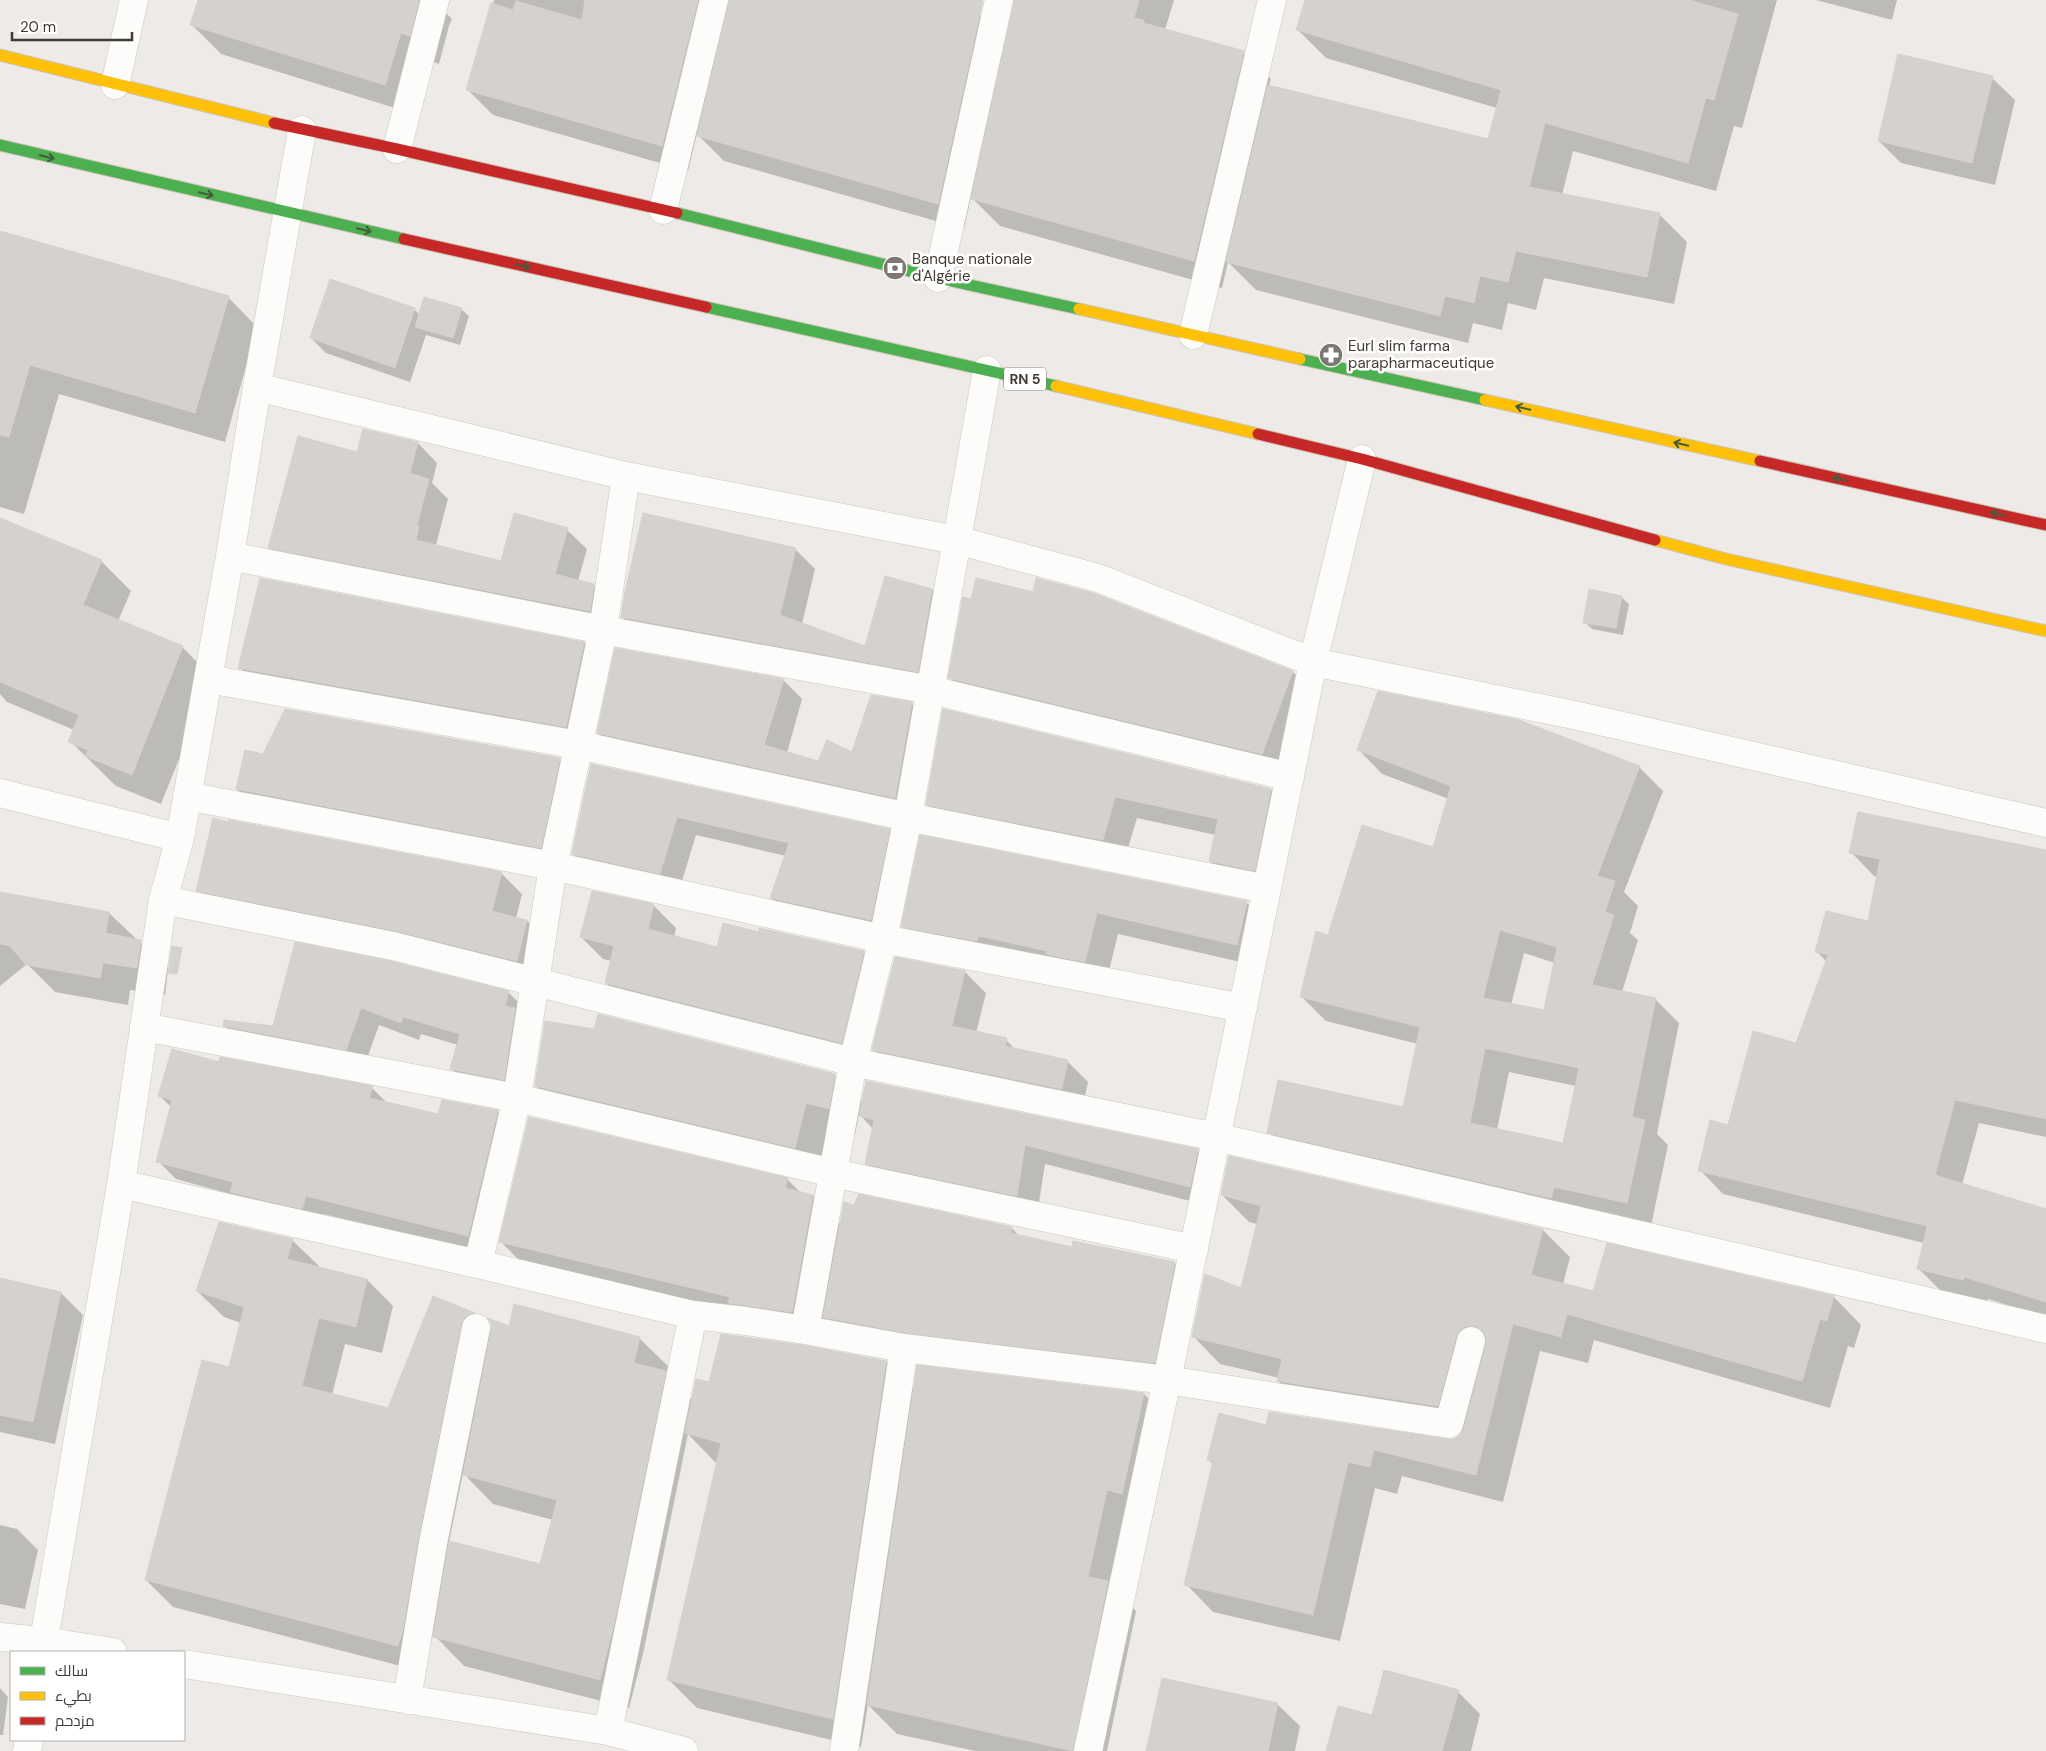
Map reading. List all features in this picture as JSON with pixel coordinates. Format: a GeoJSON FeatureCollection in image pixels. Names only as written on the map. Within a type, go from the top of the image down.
{"type":"FeatureCollection","features":[{"type":"Feature","properties":{"kind":"main road"},"geometry":{"type":"LineString","coordinates":[[0,55],[302,130],[397,149],[663,210],[938,278],[2046,525]]}},
{"type":"Feature","properties":{"kind":"main road","name":"RN 5"},"geometry":{"type":"LineString","coordinates":[[0,145],[287,213],[987,370],[1362,459],[1726,559],[2046,631]]}},
{"type":"Feature","properties":{"kind":"street"},"geometry":{"type":"LineString","coordinates":[[115,85],[134,0]]}},
{"type":"Feature","properties":{"kind":"street"},"geometry":{"type":"LineString","coordinates":[[397,149],[435,0]]}},
{"type":"Feature","properties":{"kind":"street"},"geometry":{"type":"LineString","coordinates":[[663,210],[714,0]]}},
{"type":"Feature","properties":{"kind":"street"},"geometry":{"type":"LineString","coordinates":[[938,278],[1000,0]]}},
{"type":"Feature","properties":{"kind":"street"},"geometry":{"type":"LineString","coordinates":[[1193,335],[1272,0]]}},
{"type":"Feature","properties":{"kind":"street"},"geometry":{"type":"LineString","coordinates":[[43,1647],[121,1184],[163,900],[180,838],[302,130]]}},
{"type":"Feature","properties":{"kind":"street"},"geometry":{"type":"LineString","coordinates":[[805,1330],[853,1062],[883,939],[908,817],[987,370]]}},
{"type":"Feature","properties":{"kind":"street"},"geometry":{"type":"LineString","coordinates":[[257,387],[626,476],[956,540],[1098,578],[1313,662],[1574,715],[2046,823]]}},
{"type":"Feature","properties":{"kind":"street"},"geometry":{"type":"LineString","coordinates":[[1088,1751],[1167,1380],[1313,662],[1362,459]]}},
{"type":"Feature","properties":{"kind":"street"},"geometry":{"type":"LineString","coordinates":[[478,1264],[517,1098],[554,866],[603,630],[626,476]]}},
{"type":"Feature","properties":{"kind":"street"},"geometry":{"type":"LineString","coordinates":[[230,556],[603,630],[931,690],[1290,777]]}},
{"type":"Feature","properties":{"kind":"street"},"geometry":{"type":"LineString","coordinates":[[208,679],[578,745],[908,817],[1267,888]]}},
{"type":"Feature","properties":{"kind":"street"},"geometry":{"type":"LineString","coordinates":[[0,793],[180,838]]}},
{"type":"Feature","properties":{"kind":"street"},"geometry":{"type":"LineString","coordinates":[[187,796],[554,866],[883,939],[1242,1008]]}},
{"type":"Feature","properties":{"kind":"street"},"geometry":{"type":"LineString","coordinates":[[163,900],[393,946],[535,980],[853,1062],[1216,1137],[2046,1329]]}},
{"type":"Feature","properties":{"kind":"street"},"geometry":{"type":"LineString","coordinates":[[144,1027],[517,1098],[833,1173],[1194,1249]]}},
{"type":"Feature","properties":{"kind":"street"},"geometry":{"type":"LineString","coordinates":[[121,1184],[478,1264],[693,1315],[805,1330],[904,1348],[1167,1380],[1449,1424],[1471,1341]]}},
{"type":"Feature","properties":{"kind":"street"},"geometry":{"type":"LineString","coordinates":[[608,1732],[693,1315]]}},
{"type":"Feature","properties":{"kind":"street"},"geometry":{"type":"LineString","coordinates":[[407,1700],[433,1543],[476,1328]]}},
{"type":"Feature","properties":{"kind":"street"},"geometry":{"type":"LineString","coordinates":[[844,1751],[904,1348]]}},
{"type":"Feature","properties":{"kind":"street"},"geometry":{"type":"LineString","coordinates":[[0,1636],[43,1647],[99,1651]]}},
{"type":"Feature","properties":{"kind":"street"},"geometry":{"type":"LineString","coordinates":[[185,1664],[608,1732],[684,1751]]}},
{"type":"Feature","properties":{"kind":"building"},"geometry":{"type":"Polygon","coordinates":[[[198,0],[419,0],[410,36],[401,33],[385,85],[190,25],[198,0]]]}},
{"type":"Feature","properties":{"kind":"building"},"geometry":{"type":"Polygon","coordinates":[[[585,0],[698,0],[662,146],[466,90],[491,3],[513,10],[516,1],[582,20],[585,0]]]}},
{"type":"Feature","properties":{"kind":"building"},"geometry":{"type":"Polygon","coordinates":[[[729,0],[983,0],[938,204],[697,136],[729,0]]]}},
{"type":"Feature","properties":{"kind":"building"},"geometry":{"type":"Polygon","coordinates":[[[1014,0],[1139,0],[1134,18],[1144,20],[1144,23],[1244,51],[1194,261],[971,199],[1014,0]]]}},
{"type":"Feature","properties":{"kind":"building"},"geometry":{"type":"Polygon","coordinates":[[[1305,0],[1689,0],[1738,14],[1714,100],[1706,98],[1688,163],[1545,123],[1529,187],[1660,213],[1647,277],[1516,251],[1508,282],[1480,276],[1474,303],[1445,296],[1440,316],[1226,262],[1268,85],[1488,139],[1501,90],[1296,30],[1305,0]]]}},
{"type":"Feature","properties":{"kind":"building"},"geometry":{"type":"Polygon","coordinates":[[[1898,54],[1993,76],[1972,163],[1878,141],[1898,54]]]}},
{"type":"Feature","properties":{"kind":"building"},"geometry":{"type":"Polygon","coordinates":[[[0,231],[229,296],[195,413],[30,365],[9,437],[0,435],[0,231]]]}},
{"type":"Feature","properties":{"kind":"building"},"geometry":{"type":"Polygon","coordinates":[[[330,279],[415,308],[395,368],[310,338],[330,279]]]}},
{"type":"Feature","properties":{"kind":"building"},"geometry":{"type":"Polygon","coordinates":[[[424,297],[462,308],[453,338],[415,327],[424,297]]]}},
{"type":"Feature","properties":{"kind":"building"},"geometry":{"type":"Polygon","coordinates":[[[363,429],[418,442],[410,473],[429,479],[417,525],[419,526],[416,540],[501,561],[514,513],[568,528],[555,574],[594,584],[590,611],[268,548],[298,436],[357,452],[363,429]]]}},
{"type":"Feature","properties":{"kind":"building"},"geometry":{"type":"Polygon","coordinates":[[[643,513],[796,548],[780,615],[865,646],[885,576],[932,589],[918,672],[621,617],[643,513]]]}},
{"type":"Feature","properties":{"kind":"building"},"geometry":{"type":"Polygon","coordinates":[[[0,518],[102,560],[83,605],[183,646],[132,775],[85,756],[88,750],[68,742],[79,715],[0,682],[0,518]]]}},
{"type":"Feature","properties":{"kind":"building"},"geometry":{"type":"Polygon","coordinates":[[[260,578],[584,642],[566,727],[238,668],[260,578]]]}},
{"type":"Feature","properties":{"kind":"building"},"geometry":{"type":"Polygon","coordinates":[[[976,578],[1033,592],[1036,578],[1093,593],[1293,671],[1262,754],[948,678],[963,597],[971,599],[976,578]]]}},
{"type":"Feature","properties":{"kind":"building"},"geometry":{"type":"Polygon","coordinates":[[[1589,589],[1622,596],[1616,628],[1583,623],[1589,589]]]}},
{"type":"Feature","properties":{"kind":"building"},"geometry":{"type":"Polygon","coordinates":[[[615,648],[784,679],[764,745],[818,761],[827,740],[852,752],[871,695],[912,702],[895,798],[597,733],[615,648]]]}},
{"type":"Feature","properties":{"kind":"building"},"geometry":{"type":"Polygon","coordinates":[[[1378,691],[1519,720],[1640,766],[1597,876],[1615,881],[1605,912],[1614,915],[1592,985],[1656,998],[1632,1117],[1645,1120],[1627,1203],[1554,1187],[1551,1198],[1267,1133],[1278,1080],[1403,1107],[1420,1027],[1300,997],[1316,931],[1328,935],[1362,825],[1433,847],[1451,786],[1357,750],[1378,691]],[[1500,930],[1483,998],[1544,1010],[1557,947],[1500,930]],[[1485,1048],[1470,1123],[1563,1143],[1579,1068],[1485,1048]]]}},
{"type":"Feature","properties":{"kind":"building"},"geometry":{"type":"Polygon","coordinates":[[[285,709],[560,758],[541,848],[236,789],[245,750],[263,754],[285,709]]]}},
{"type":"Feature","properties":{"kind":"building"},"geometry":{"type":"Polygon","coordinates":[[[943,709],[1271,789],[1255,871],[1209,861],[1218,819],[1115,797],[1103,840],[926,805],[943,709]]]}},
{"type":"Feature","properties":{"kind":"building"},"geometry":{"type":"Polygon","coordinates":[[[591,764],[890,829],[871,920],[770,898],[789,843],[677,817],[660,874],[572,854],[591,764]]]}},
{"type":"Feature","properties":{"kind":"building"},"geometry":{"type":"Polygon","coordinates":[[[1858,812],[2046,850],[2046,1119],[1955,1100],[1935,1175],[2046,1209],[2046,1302],[1964,1277],[1963,1280],[1917,1269],[1927,1226],[1698,1171],[1710,1120],[1728,1125],[1753,1031],[1796,1043],[1828,955],[1815,952],[1826,911],[1868,921],[1880,859],[1849,853],[1858,812]]]}},
{"type":"Feature","properties":{"kind":"building"},"geometry":{"type":"Polygon","coordinates":[[[213,818],[502,872],[492,911],[527,920],[517,961],[396,931],[196,891],[213,818]]]}},
{"type":"Feature","properties":{"kind":"building"},"geometry":{"type":"Polygon","coordinates":[[[920,835],[1247,901],[1237,945],[1097,913],[1085,962],[1046,954],[1047,951],[979,936],[977,941],[901,927],[920,835]]]}},
{"type":"Feature","properties":{"kind":"building"},"geometry":{"type":"Polygon","coordinates":[[[592,891],[654,904],[648,929],[717,947],[723,923],[759,932],[759,928],[864,951],[842,1043],[605,983],[614,946],[580,937],[592,891]]]}},
{"type":"Feature","properties":{"kind":"building"},"geometry":{"type":"Polygon","coordinates":[[[0,892],[109,912],[106,933],[141,940],[137,968],[103,963],[100,978],[26,965],[10,946],[0,944],[0,892]]]}},
{"type":"Feature","properties":{"kind":"building"},"geometry":{"type":"Polygon","coordinates":[[[295,942],[390,961],[509,991],[505,1006],[515,1008],[504,1080],[450,1069],[460,1034],[403,1017],[401,1023],[361,1008],[346,1050],[223,1026],[224,1020],[273,1026],[295,942]]]}},
{"type":"Feature","properties":{"kind":"building"},"geometry":{"type":"Polygon","coordinates":[[[172,946],[182,948],[177,974],[168,973],[172,946]]]}},
{"type":"Feature","properties":{"kind":"building"},"geometry":{"type":"Polygon","coordinates":[[[895,957],[965,971],[952,1026],[1007,1038],[1005,1046],[1068,1060],[1062,1089],[872,1050],[895,957]]]}},
{"type":"Feature","properties":{"kind":"building"},"geometry":{"type":"Polygon","coordinates":[[[598,1014],[835,1074],[829,1109],[806,1103],[795,1148],[535,1086],[545,1021],[594,1029],[598,1014]]]}},
{"type":"Feature","properties":{"kind":"building"},"geometry":{"type":"Polygon","coordinates":[[[172,1049],[219,1062],[220,1057],[373,1086],[369,1098],[438,1114],[442,1100],[498,1110],[468,1236],[306,1196],[302,1209],[230,1192],[233,1182],[156,1162],[172,1100],[158,1096],[172,1049]]]}},
{"type":"Feature","properties":{"kind":"building"},"geometry":{"type":"Polygon","coordinates":[[[866,1081],[1198,1149],[1190,1187],[1025,1145],[1017,1196],[865,1164],[874,1120],[859,1116],[866,1081]]]}},
{"type":"Feature","properties":{"kind":"building"},"geometry":{"type":"Polygon","coordinates":[[[529,1117],[788,1178],[785,1188],[813,1195],[792,1312],[728,1303],[730,1297],[499,1242],[529,1117]]]}},
{"type":"Feature","properties":{"kind":"building"},"geometry":{"type":"Polygon","coordinates":[[[1229,1156],[1543,1229],[1531,1275],[1593,1291],[1607,1243],[1834,1296],[1827,1321],[1820,1319],[1802,1381],[1567,1314],[1561,1337],[1513,1324],[1476,1475],[1374,1450],[1370,1467],[1348,1462],[1313,1615],[1184,1585],[1213,1461],[1207,1460],[1219,1413],[1266,1425],[1269,1412],[1454,1439],[1460,1435],[1464,1428],[1486,1345],[1486,1337],[1482,1330],[1475,1326],[1466,1326],[1460,1330],[1456,1337],[1438,1406],[1277,1381],[1282,1359],[1192,1337],[1205,1274],[1241,1288],[1261,1206],[1221,1195],[1229,1156]]]}},
{"type":"Feature","properties":{"kind":"building"},"geometry":{"type":"Polygon","coordinates":[[[859,1194],[1012,1227],[1011,1233],[1072,1247],[1073,1241],[1175,1262],[1155,1363],[906,1333],[823,1317],[844,1202],[854,1205],[859,1194]]]}},
{"type":"Feature","properties":{"kind":"building"},"geometry":{"type":"Polygon","coordinates":[[[219,1222],[293,1239],[287,1259],[367,1279],[356,1327],[319,1318],[302,1386],[388,1408],[433,1296],[475,1313],[465,1317],[461,1325],[418,1540],[403,1629],[398,1646],[145,1580],[202,1360],[229,1367],[244,1307],[196,1291],[219,1222]]]}},
{"type":"Feature","properties":{"kind":"building"},"geometry":{"type":"Polygon","coordinates":[[[0,1278],[61,1292],[33,1422],[0,1415],[0,1278]]]}},
{"type":"Feature","properties":{"kind":"building"},"geometry":{"type":"Polygon","coordinates":[[[514,1304],[640,1337],[634,1363],[666,1371],[614,1624],[600,1680],[433,1637],[449,1541],[540,1564],[557,1500],[463,1475],[491,1331],[491,1323],[487,1318],[509,1326],[514,1304]]]}},
{"type":"Feature","properties":{"kind":"building"},"geometry":{"type":"Polygon","coordinates":[[[721,1334],[802,1345],[886,1361],[833,1719],[667,1680],[721,1443],[685,1433],[696,1379],[709,1382],[721,1334]]]}},
{"type":"Feature","properties":{"kind":"building"},"geometry":{"type":"Polygon","coordinates":[[[917,1365],[1144,1393],[1122,1494],[1107,1490],[1088,1577],[1108,1581],[1073,1751],[867,1705],[917,1365]]]}},
{"type":"Feature","properties":{"kind":"building"},"geometry":{"type":"Polygon","coordinates":[[[1384,1670],[1459,1690],[1442,1751],[1326,1751],[1338,1706],[1372,1715],[1384,1670]]]}},
{"type":"Feature","properties":{"kind":"building"},"geometry":{"type":"Polygon","coordinates":[[[1162,1678],[1278,1703],[1268,1751],[1146,1751],[1162,1678]]]}},
{"type":"Feature","properties":{"kind":"traffic: fast"},"geometry":{"type":"LineString","coordinates":[[0,145],[404,239]]}},
{"type":"Feature","properties":{"kind":"traffic: fast"},"geometry":{"type":"LineString","coordinates":[[677,213],[938,278],[1079,309]]}},
{"type":"Feature","properties":{"kind":"traffic: fast"},"geometry":{"type":"LineString","coordinates":[[706,307],[1056,386]]}},
{"type":"Feature","properties":{"kind":"traffic: fast"},"geometry":{"type":"LineString","coordinates":[[1300,359],[1485,400]]}},
{"type":"Feature","properties":{"kind":"traffic: slow"},"geometry":{"type":"LineString","coordinates":[[0,55],[274,123]]}},
{"type":"Feature","properties":{"kind":"traffic: slow"},"geometry":{"type":"LineString","coordinates":[[1079,309],[1300,359]]}},
{"type":"Feature","properties":{"kind":"traffic: slow"},"geometry":{"type":"LineString","coordinates":[[1056,386],[1258,434]]}},
{"type":"Feature","properties":{"kind":"traffic: slow"},"geometry":{"type":"LineString","coordinates":[[1485,400],[1760,461]]}},
{"type":"Feature","properties":{"kind":"traffic: slow"},"geometry":{"type":"LineString","coordinates":[[1655,540],[1726,559],[2046,631]]}},
{"type":"Feature","properties":{"kind":"traffic: jam"},"geometry":{"type":"LineString","coordinates":[[274,123],[677,213]]}},
{"type":"Feature","properties":{"kind":"traffic: jam"},"geometry":{"type":"LineString","coordinates":[[404,239],[706,307]]}},
{"type":"Feature","properties":{"kind":"traffic: jam"},"geometry":{"type":"LineString","coordinates":[[1258,434],[1362,459],[1655,540]]}},
{"type":"Feature","properties":{"kind":"traffic: jam"},"geometry":{"type":"LineString","coordinates":[[1760,461],[2046,525]]}},
{"type":"Feature","properties":{"kind":"place","name":"Banque nationale d'Algérie"},"geometry":{"type":"Point","coordinates":[895,268]}},
{"type":"Feature","properties":{"kind":"place","name":"Eurl slim farma parapharmaceutique"},"geometry":{"type":"Point","coordinates":[1331,355]}}]}
